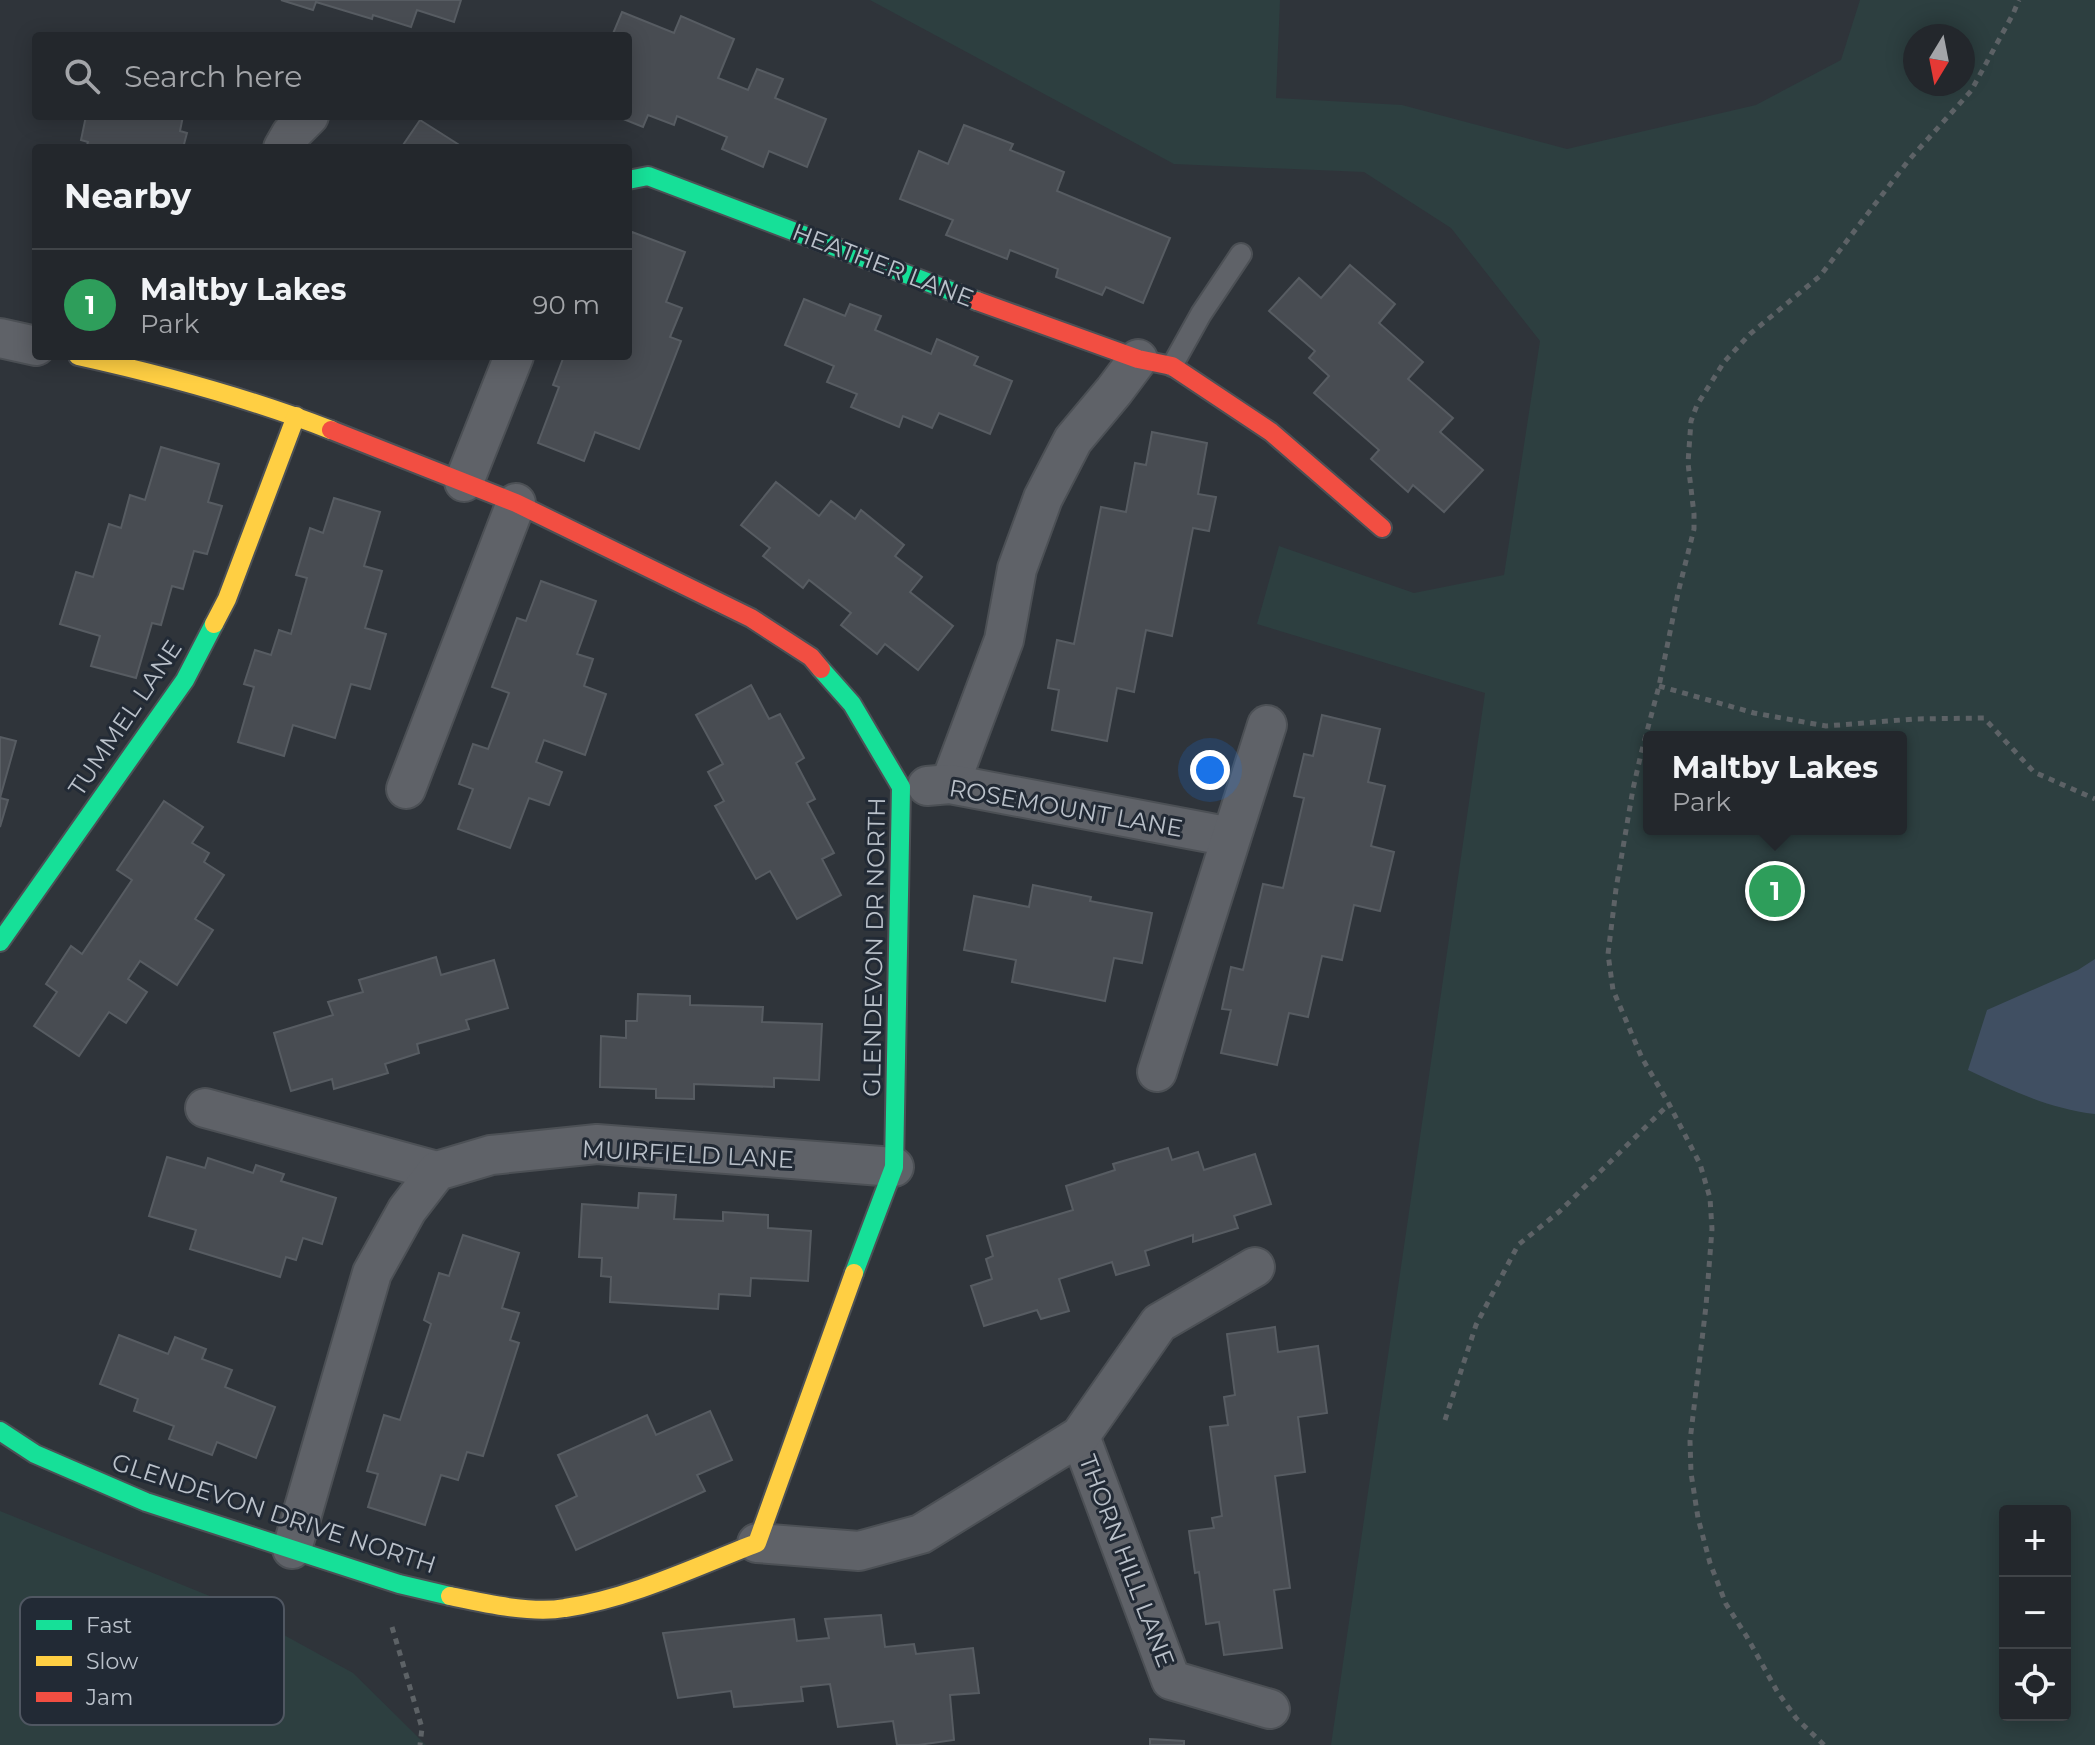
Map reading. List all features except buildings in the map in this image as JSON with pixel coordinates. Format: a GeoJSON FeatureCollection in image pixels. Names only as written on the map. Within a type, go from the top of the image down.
{"type":"FeatureCollection","features":[{"type":"Feature","properties":{"kind":"street"},"geometry":{"type":"LineString","coordinates":[[285,144],[305,120]]}},
{"type":"Feature","properties":{"kind":"street","name":"HEATHER LANE"},"geometry":{"type":"LineString","coordinates":[[632,179],[648,176],[1015,315],[1155,362],[1271,432],[1382,528]]}},
{"type":"Feature","properties":{"kind":"street"},"geometry":{"type":"LineString","coordinates":[[0,338],[32,345]]}},
{"type":"Feature","properties":{"kind":"street","name":"GLENDEVON DR NORTH"},"geometry":{"type":"LineString","coordinates":[[116,360],[163,365],[516,503],[751,618],[811,657],[852,704],[901,787],[894,1167]]}},
{"type":"Feature","properties":{"kind":"street"},"geometry":{"type":"LineString","coordinates":[[464,482],[512,360]]}},
{"type":"Feature","properties":{"kind":"street"},"geometry":{"type":"LineString","coordinates":[[950,784],[1004,640],[1017,569],[1043,498],[1073,440],[1114,391],[1155,362]]}},
{"type":"Feature","properties":{"kind":"street","name":"TUMMEL LANE"},"geometry":{"type":"LineString","coordinates":[[0,942],[185,680],[227,599],[296,416]]}},
{"type":"Feature","properties":{"kind":"street"},"geometry":{"type":"LineString","coordinates":[[406,789],[516,503]]}},
{"type":"Feature","properties":{"kind":"street"},"geometry":{"type":"LineString","coordinates":[[1157,1072],[1267,725]]}},
{"type":"Feature","properties":{"kind":"street","name":"ROSEMOUNT LANE"},"geometry":{"type":"LineString","coordinates":[[901,787],[950,784],[1231,837]]}},
{"type":"Feature","properties":{"kind":"street"},"geometry":{"type":"LineString","coordinates":[[205,1108],[437,1171],[407,1210],[372,1273],[292,1549]]}},
{"type":"Feature","properties":{"kind":"street","name":"MUIRFIELD LANE"},"geometry":{"type":"LineString","coordinates":[[437,1171],[491,1155],[597,1144],[894,1167]]}},
{"type":"Feature","properties":{"kind":"street"},"geometry":{"type":"LineString","coordinates":[[757,1543],[894,1167]]}},
{"type":"Feature","properties":{"kind":"street","name":"THORN HILL LANE"},"geometry":{"type":"LineString","coordinates":[[757,1543],[859,1551],[921,1534],[1080,1436],[1159,1323],[1255,1267]]}},
{"type":"Feature","properties":{"kind":"street","name":"GLENDEVON DRIVE NORTH"},"geometry":{"type":"LineString","coordinates":[[0,1431],[35,1454],[146,1502],[399,1584],[517,1608],[563,1609],[622,1595],[757,1543]]}},
{"type":"Feature","properties":{"kind":"street","name":"THORN HILL LANE"},"geometry":{"type":"LineString","coordinates":[[1080,1436],[1171,1680],[1270,1709]]}},
{"type":"Feature","properties":{"kind":"lane"},"geometry":{"type":"LineString","coordinates":[[1155,362],[1201,314],[1241,254]]}},
{"type":"Feature","properties":{"kind":"path"},"geometry":{"type":"LineString","coordinates":[[1648,731],[1694,529],[1688,463],[1691,421],[1701,397],[1724,362],[1750,334],[1820,276],[1908,161],[1971,91],[2019,0]]}},
{"type":"Feature","properties":{"kind":"path"},"geometry":{"type":"LineString","coordinates":[[1659,686],[1754,713],[1826,726],[1914,719],[1984,718],[2034,772],[2095,799]]}},
{"type":"Feature","properties":{"kind":"path"},"geometry":{"type":"LineString","coordinates":[[1643,749],[1633,789],[1608,954],[1613,990],[1642,1058],[1700,1164],[1710,1198],[1712,1229],[1706,1306],[1690,1441],[1698,1518],[1710,1563],[1726,1604],[1777,1691],[1796,1718],[1824,1745]]}},
{"type":"Feature","properties":{"kind":"path"},"geometry":{"type":"LineString","coordinates":[[1445,1420],[1476,1325],[1518,1245],[1560,1211],[1669,1104]]}},
{"type":"Feature","properties":{"kind":"path"},"geometry":{"type":"LineString","coordinates":[[399,1584],[392,1627],[422,1728],[420,1745]]}},
{"type":"Feature","properties":{"kind":"shaded area"},"geometry":{"type":"Polygon","coordinates":[[[870,0],[1280,0],[1276,98],[1402,105],[1567,149],[1756,105],[1841,60],[1860,0],[2095,0],[2095,1745],[1331,1745],[1485,693],[1257,624],[1279,546],[1414,593],[1504,575],[1540,341],[1451,228],[1364,172],[1174,164],[870,0]]]}},
{"type":"Feature","properties":{"kind":"shaded area"},"geometry":{"type":"Polygon","coordinates":[[[0,1511],[212,1597],[20,1597],[20,1725],[284,1725],[284,1635],[353,1673],[426,1745],[0,1745],[0,1511]]]}},
{"type":"Feature","properties":{"kind":"water"},"geometry":{"type":"Polygon","coordinates":[[[2095,959],[2095,1114],[2045,1103],[1968,1070],[1987,1010],[2078,970],[2095,959]]]}},
{"type":"Feature","properties":{"kind":"traffic: fast"},"geometry":{"type":"LineString","coordinates":[[632,179],[648,176],[977,301]]}},
{"type":"Feature","properties":{"kind":"traffic: fast"},"geometry":{"type":"LineString","coordinates":[[0,942],[185,680],[214,624]]}},
{"type":"Feature","properties":{"kind":"traffic: fast"},"geometry":{"type":"LineString","coordinates":[[821,669],[852,704],[901,787],[894,1167],[854,1273]]}},
{"type":"Feature","properties":{"kind":"traffic: fast"},"geometry":{"type":"LineString","coordinates":[[0,1431],[35,1454],[146,1502],[399,1584],[450,1596]]}},
{"type":"Feature","properties":{"kind":"traffic: slow"},"geometry":{"type":"LineString","coordinates":[[95,360],[206,388],[331,430]]}},
{"type":"Feature","properties":{"kind":"traffic: slow"},"geometry":{"type":"LineString","coordinates":[[214,624],[227,599],[296,416]]}},
{"type":"Feature","properties":{"kind":"traffic: slow"},"geometry":{"type":"LineString","coordinates":[[450,1596],[522,1609],[565,1608],[638,1589],[757,1543],[854,1273]]}},
{"type":"Feature","properties":{"kind":"traffic: jam"},"geometry":{"type":"LineString","coordinates":[[977,301],[1138,359],[1172,366],[1271,432],[1382,528]]}},
{"type":"Feature","properties":{"kind":"traffic: jam"},"geometry":{"type":"LineString","coordinates":[[331,430],[516,503],[751,618],[811,657],[821,669]]}},
{"type":"Feature","properties":{"kind":"place","name":"Maltby Lakes"},"geometry":{"type":"Point","coordinates":[1775,891]}}]}
